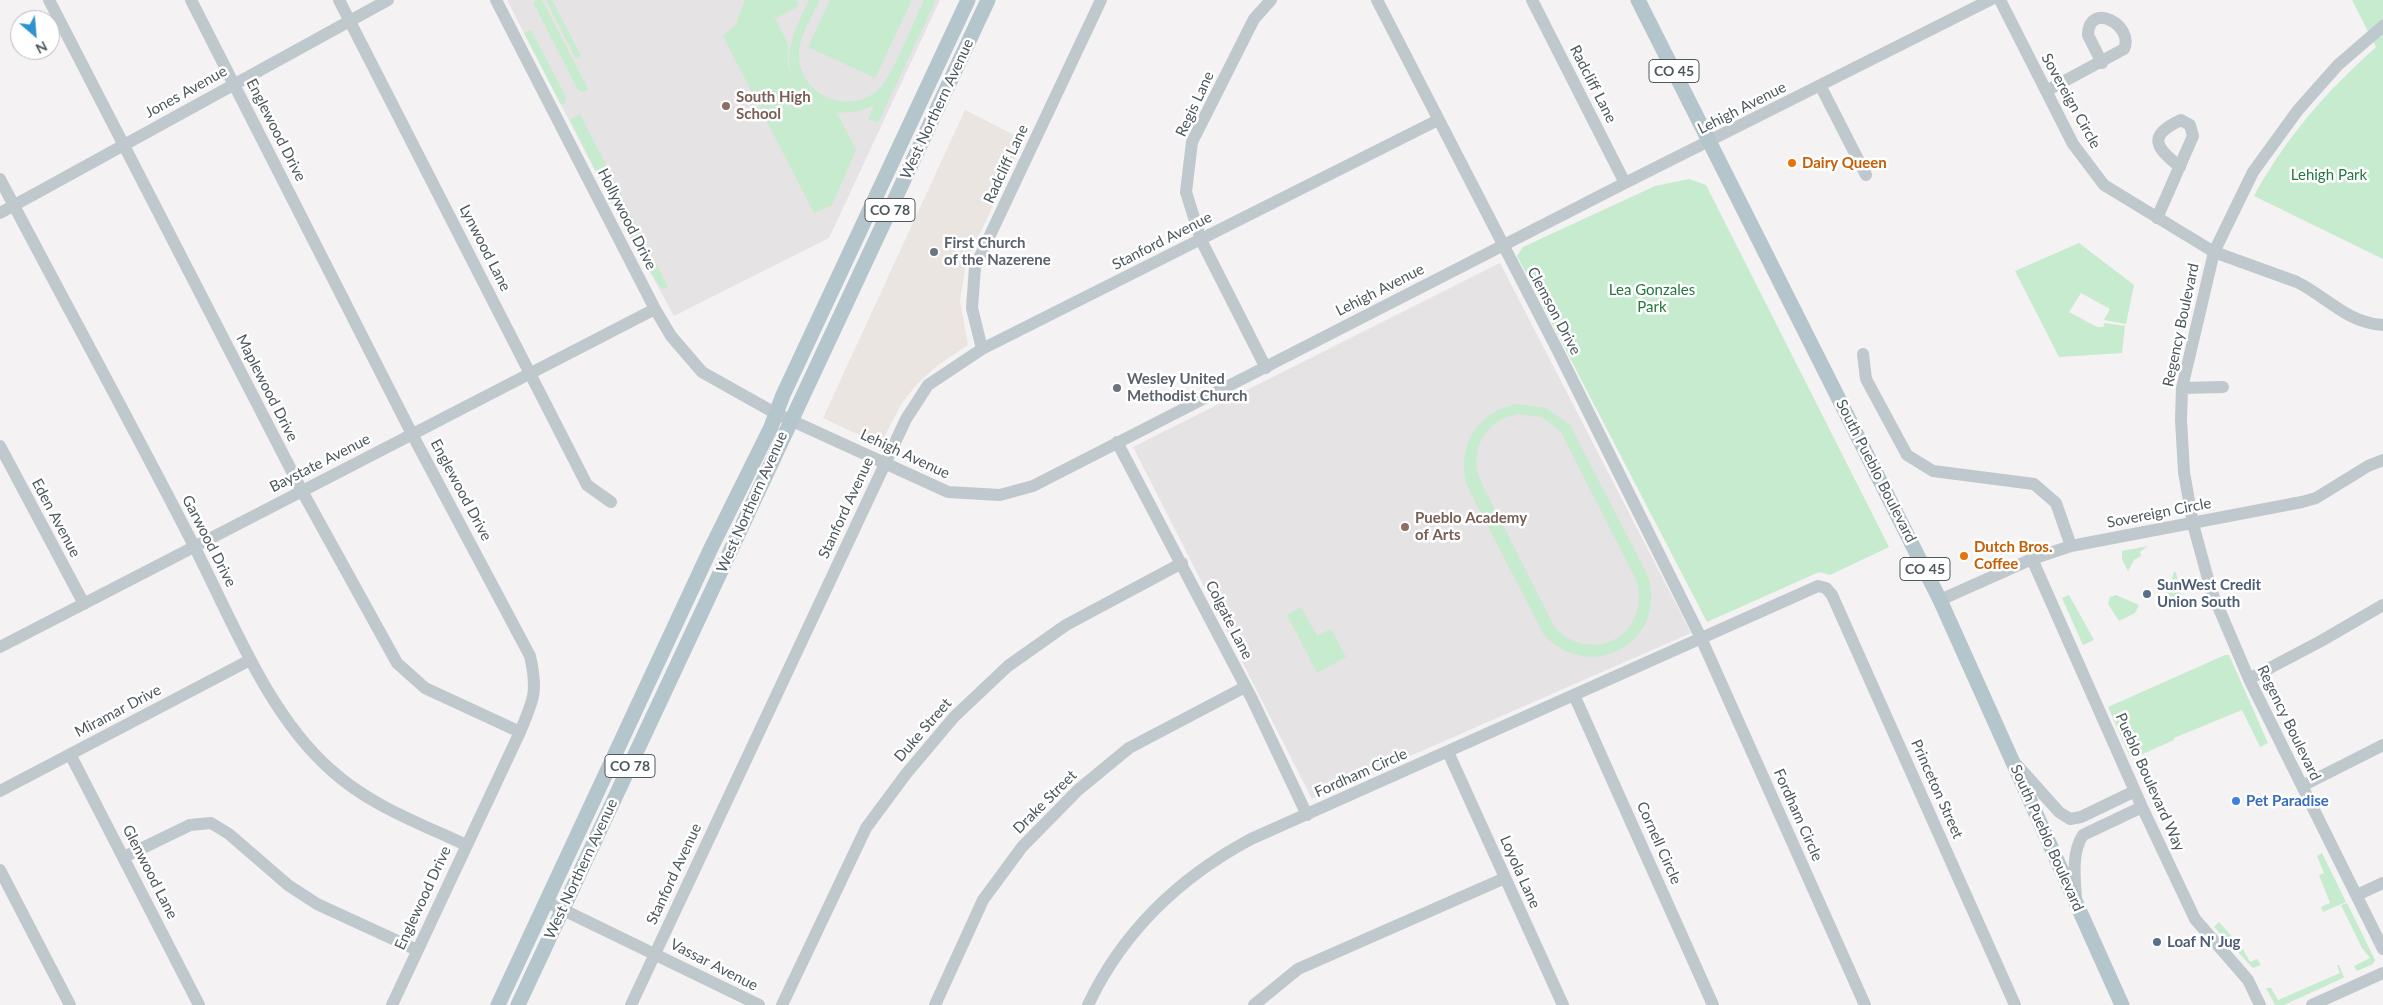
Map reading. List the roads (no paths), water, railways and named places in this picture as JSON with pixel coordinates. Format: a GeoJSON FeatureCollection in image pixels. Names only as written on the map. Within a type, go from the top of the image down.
{"type":"FeatureCollection","features":[{"type":"Feature","properties":{"kind":"main road","name":"West Northern Avenue"},"geometry":{"type":"LineString","coordinates":[[498,1005],[770,427],[968,0]]}},
{"type":"Feature","properties":{"kind":"main road","name":"West Northern Avenue"},"geometry":{"type":"LineString","coordinates":[[518,1005],[988,0]]}},
{"type":"Feature","properties":{"kind":"main road","name":"South Pueblo Boulevard"},"geometry":{"type":"LineString","coordinates":[[1638,0],[1940,600],[2122,1005]]}},
{"type":"Feature","properties":{"kind":"street","name":"Maplewood Drive"},"geometry":{"type":"LineString","coordinates":[[49,0],[302,491],[397,663],[425,688],[520,732]]}},
{"type":"Feature","properties":{"kind":"street","name":"Englewood Drive"},"geometry":{"type":"LineString","coordinates":[[191,0],[412,434],[530,656],[536,682],[532,702],[520,732],[392,1005]]}},
{"type":"Feature","properties":{"kind":"street","name":"Lynwood Lane"},"geometry":{"type":"LineString","coordinates":[[339,0],[587,485],[611,502]]}},
{"type":"Feature","properties":{"kind":"street","name":"Jones Avenue"},"geometry":{"type":"LineString","coordinates":[[0,213],[388,0]]}},
{"type":"Feature","properties":{"kind":"street","name":"Hollywood Drive"},"geometry":{"type":"LineString","coordinates":[[496,0],[655,309],[671,336],[702,372],[775,413]]}},
{"type":"Feature","properties":{"kind":"street","name":"Radcliff Lane"},"geometry":{"type":"LineString","coordinates":[[982,349],[972,308],[975,267],[1101,0]]}},
{"type":"Feature","properties":{"kind":"street","name":"Regis Lane"},"geometry":{"type":"LineString","coordinates":[[1266,368],[1201,240],[1186,192],[1192,142],[1254,19],[1271,0]]}},
{"type":"Feature","properties":{"kind":"street","name":"Clemson Drive"},"geometry":{"type":"LineString","coordinates":[[1377,0],[1502,246],[1558,351],[1701,638]]}},
{"type":"Feature","properties":{"kind":"street","name":"Radcliff Lane"},"geometry":{"type":"LineString","coordinates":[[1532,0],[1625,184]]}},
{"type":"Feature","properties":{"kind":"street","name":"Lehigh Avenue"},"geometry":{"type":"LineString","coordinates":[[775,413],[886,462],[948,492],[1000,495],[1033,486],[1502,246],[1821,87],[1990,0]]}},
{"type":"Feature","properties":{"kind":"street","name":"Sovereign Circle"},"geometry":{"type":"LineString","coordinates":[[2000,0],[2073,144],[2104,185],[2214,252],[2298,282],[2351,318],[2366,323],[2383,324]]}},
{"type":"Feature","properties":{"kind":"street","name":"Regency Boulevard"},"geometry":{"type":"LineString","coordinates":[[2383,26],[2338,65],[2298,110],[2253,172],[2214,252],[2182,388],[2181,420],[2184,472],[2193,524],[2207,580],[2249,679],[2383,949]]}},
{"type":"Feature","properties":{"kind":"street"},"geometry":{"type":"LineString","coordinates":[[2046,91],[2102,63]]}},
{"type":"Feature","properties":{"kind":"street"},"geometry":{"type":"LineString","coordinates":[[1821,87],[1866,175]]}},
{"type":"Feature","properties":{"kind":"street","name":"Stanford Avenue"},"geometry":{"type":"LineString","coordinates":[[631,1005],[906,419],[928,385],[982,349],[1438,120]]}},
{"type":"Feature","properties":{"kind":"street"},"geometry":{"type":"LineString","coordinates":[[2157,218],[2180,167]]}},
{"type":"Feature","properties":{"kind":"street","name":"Garwood Drive"},"geometry":{"type":"LineString","coordinates":[[0,179],[194,546],[250,660],[296,733],[330,770],[363,796],[466,845]]}},
{"type":"Feature","properties":{"kind":"street","name":"Baystate Avenue"},"geometry":{"type":"LineString","coordinates":[[0,647],[655,309]]}},
{"type":"Feature","properties":{"kind":"street"},"geometry":{"type":"LineString","coordinates":[[1862,354],[1866,379],[1906,455],[1933,470],[2034,484],[2056,502],[2071,546]]}},
{"type":"Feature","properties":{"kind":"street"},"geometry":{"type":"LineString","coordinates":[[2182,388],[2223,387]]}},
{"type":"Feature","properties":{"kind":"street","name":"Colgate Lane"},"geometry":{"type":"LineString","coordinates":[[1117,442],[1246,688],[1307,815]]}},
{"type":"Feature","properties":{"kind":"street","name":"Eden Avenue"},"geometry":{"type":"LineString","coordinates":[[0,446],[84,604]]}},
{"type":"Feature","properties":{"kind":"street","name":"Sovereign Circle"},"geometry":{"type":"LineString","coordinates":[[1940,600],[2032,559],[2071,546],[2193,524],[2316,498],[2368,466],[2383,460]]}},
{"type":"Feature","properties":{"kind":"street","name":"Pueblo Boulevard Way"},"geometry":{"type":"LineString","coordinates":[[2032,559],[2135,792],[2195,919],[2248,980],[2260,1005]]}},
{"type":"Feature","properties":{"kind":"street","name":"Duke Street"},"geometry":{"type":"LineString","coordinates":[[782,1005],[866,828],[906,774],[954,717],[1008,666],[1066,625],[1182,563]]}},
{"type":"Feature","properties":{"kind":"street","name":"Fordham Circle"},"geometry":{"type":"LineString","coordinates":[[1088,1005],[1116,954],[1155,907],[1176,888],[1226,853],[1808,589],[1818,586],[1826,588]]}},
{"type":"Feature","properties":{"kind":"street","name":"Princeton Street"},"geometry":{"type":"LineString","coordinates":[[1826,588],[2016,1005]]}},
{"type":"Feature","properties":{"kind":"street"},"geometry":{"type":"LineString","coordinates":[[2249,679],[2321,642],[2383,605]]}},
{"type":"Feature","properties":{"kind":"street","name":"Fordham Circle"},"geometry":{"type":"LineString","coordinates":[[1701,638],[1865,1005]]}},
{"type":"Feature","properties":{"kind":"street","name":"Miramar Drive"},"geometry":{"type":"LineString","coordinates":[[0,791],[250,660]]}},
{"type":"Feature","properties":{"kind":"street","name":"Drake Street"},"geometry":{"type":"LineString","coordinates":[[935,1005],[983,900],[1022,847],[1078,790],[1129,748],[1246,688]]}},
{"type":"Feature","properties":{"kind":"street","name":"Cornell Circle"},"geometry":{"type":"LineString","coordinates":[[1574,695],[1714,1005]]}},
{"type":"Feature","properties":{"kind":"street"},"geometry":{"type":"LineString","coordinates":[[2302,786],[2383,746]]}},
{"type":"Feature","properties":{"kind":"street","name":"Loyola Lane"},"geometry":{"type":"LineString","coordinates":[[1448,752],[1563,1005]]}},
{"type":"Feature","properties":{"kind":"street","name":"Glenwood Lane"},"geometry":{"type":"LineString","coordinates":[[70,754],[199,1005]]}},
{"type":"Feature","properties":{"kind":"street"},"geometry":{"type":"LineString","coordinates":[[2011,760],[2059,812],[2070,819],[2081,817],[2135,792]]}},
{"type":"Feature","properties":{"kind":"street"},"geometry":{"type":"LineString","coordinates":[[2076,904],[2075,861],[2078,842],[2083,835],[2142,807]]}},
{"type":"Feature","properties":{"kind":"street"},"geometry":{"type":"LineString","coordinates":[[124,857],[190,825],[211,823],[229,834],[288,885],[316,904],[417,950]]}},
{"type":"Feature","properties":{"kind":"street"},"geometry":{"type":"LineString","coordinates":[[0,870],[70,1005]]}},
{"type":"Feature","properties":{"kind":"street"},"geometry":{"type":"LineString","coordinates":[[1254,1005],[1298,969],[1505,878]]}},
{"type":"Feature","properties":{"kind":"street"},"geometry":{"type":"LineString","coordinates":[[2357,895],[2383,883]]}},
{"type":"Feature","properties":{"kind":"street","name":"Vassar Avenue"},"geometry":{"type":"LineString","coordinates":[[546,902],[655,953],[759,1005]]}},
{"type":"Feature","properties":{"kind":"street"},"geometry":{"type":"LineString","coordinates":[[2320,1003],[2383,973]]}},
{"type":"Feature","properties":{"kind":"place","name":"South High School"},"geometry":{"type":"Point","coordinates":[726,106]}},
{"type":"Feature","properties":{"kind":"place","name":"Dairy Queen"},"geometry":{"type":"Point","coordinates":[1792,163]}},
{"type":"Feature","properties":{"kind":"place","name":"First Church of the Nazerene"},"geometry":{"type":"Point","coordinates":[934,252]}},
{"type":"Feature","properties":{"kind":"place","name":"Wesley United Methodist Church"},"geometry":{"type":"Point","coordinates":[1117,388]}},
{"type":"Feature","properties":{"kind":"place","name":"Pueblo Academy of Arts"},"geometry":{"type":"Point","coordinates":[1405,527]}},
{"type":"Feature","properties":{"kind":"place","name":"Dutch Bros. Coffee"},"geometry":{"type":"Point","coordinates":[1964,556]}},
{"type":"Feature","properties":{"kind":"place","name":"SunWest Credit Union South"},"geometry":{"type":"Point","coordinates":[2147,594]}},
{"type":"Feature","properties":{"kind":"place","name":"Pet Paradise"},"geometry":{"type":"Point","coordinates":[2236,801]}},
{"type":"Feature","properties":{"kind":"place","name":"Loaf N' Jug"},"geometry":{"type":"Point","coordinates":[2157,942]}},
{"type":"Feature","properties":{"kind":"park label","name":"Lehigh Park"},"geometry":{"type":"Point","coordinates":[2329,175]}},
{"type":"Feature","properties":{"kind":"park label","name":"Lea Gonzales Park"},"geometry":{"type":"Point","coordinates":[1652,298]}}]}
